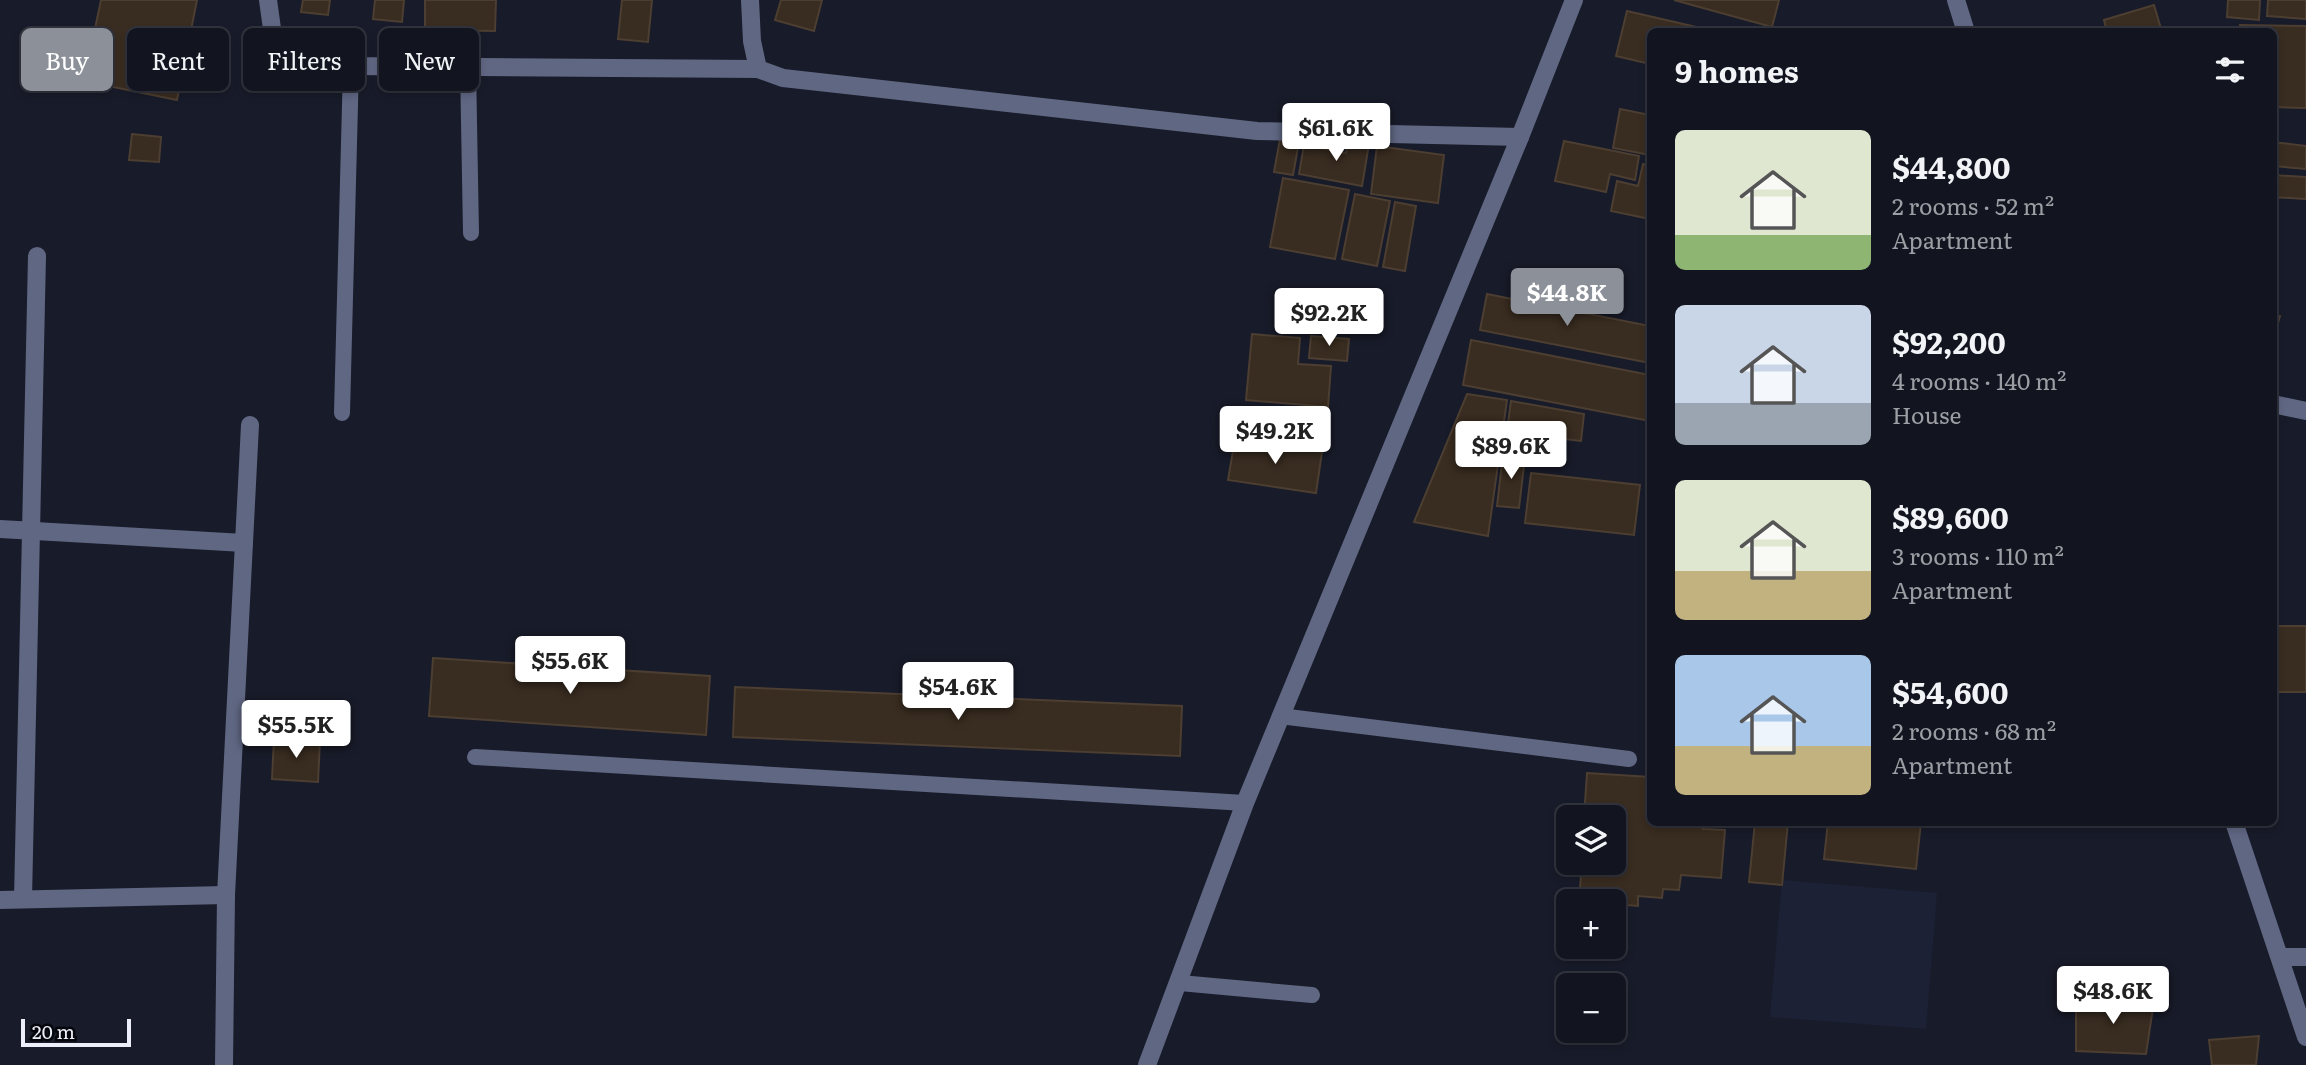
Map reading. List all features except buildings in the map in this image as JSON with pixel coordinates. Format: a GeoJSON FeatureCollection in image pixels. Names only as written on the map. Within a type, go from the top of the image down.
{"type":"FeatureCollection","features":[{"type":"Feature","properties":{"kind":"street"},"geometry":{"type":"LineString","coordinates":[[268,0],[272,28]]}},
{"type":"Feature","properties":{"kind":"street"},"geometry":{"type":"LineString","coordinates":[[750,0],[752,41],[758,69]]}},
{"type":"Feature","properties":{"kind":"street"},"geometry":{"type":"LineString","coordinates":[[1147,1065],[1180,983],[1245,803],[1574,0]]}},
{"type":"Feature","properties":{"kind":"street"},"geometry":{"type":"LineString","coordinates":[[1956,0],[1965,28]]}},
{"type":"Feature","properties":{"kind":"street"},"geometry":{"type":"LineString","coordinates":[[479,66],[758,69],[783,78],[1257,131],[1520,137]]}},
{"type":"Feature","properties":{"kind":"street"},"geometry":{"type":"LineString","coordinates":[[23,900],[37,256]]}},
{"type":"Feature","properties":{"kind":"street"},"geometry":{"type":"LineString","coordinates":[[2277,405],[2306,411]]}},
{"type":"Feature","properties":{"kind":"street"},"geometry":{"type":"LineString","coordinates":[[224,1065],[226,895],[250,425]]}},
{"type":"Feature","properties":{"kind":"street"},"geometry":{"type":"LineString","coordinates":[[0,529],[244,542]]}},
{"type":"Feature","properties":{"kind":"street"},"geometry":{"type":"LineString","coordinates":[[2235,826],[2306,1037]]}},
{"type":"Feature","properties":{"kind":"street"},"geometry":{"type":"LineString","coordinates":[[0,900],[226,895]]}},
{"type":"Feature","properties":{"kind":"street"},"geometry":{"type":"LineString","coordinates":[[2280,957],[2306,957]]}},
{"type":"Feature","properties":{"kind":"lane"},"geometry":{"type":"LineString","coordinates":[[341,413],[350,91]]}},
{"type":"Feature","properties":{"kind":"lane"},"geometry":{"type":"LineString","coordinates":[[468,91],[471,233]]}},
{"type":"Feature","properties":{"kind":"lane"},"geometry":{"type":"LineString","coordinates":[[1280,716],[1629,758]]}},
{"type":"Feature","properties":{"kind":"lane"},"geometry":{"type":"LineString","coordinates":[[475,757],[1245,803]]}},
{"type":"Feature","properties":{"kind":"lane"},"geometry":{"type":"LineString","coordinates":[[1180,983],[1312,995]]}},
{"type":"Feature","properties":{"kind":"shaded area"},"geometry":{"type":"Polygon","coordinates":[[[1782,880],[1937,893],[1926,1029],[1770,1017],[1782,880]]]}}]}
